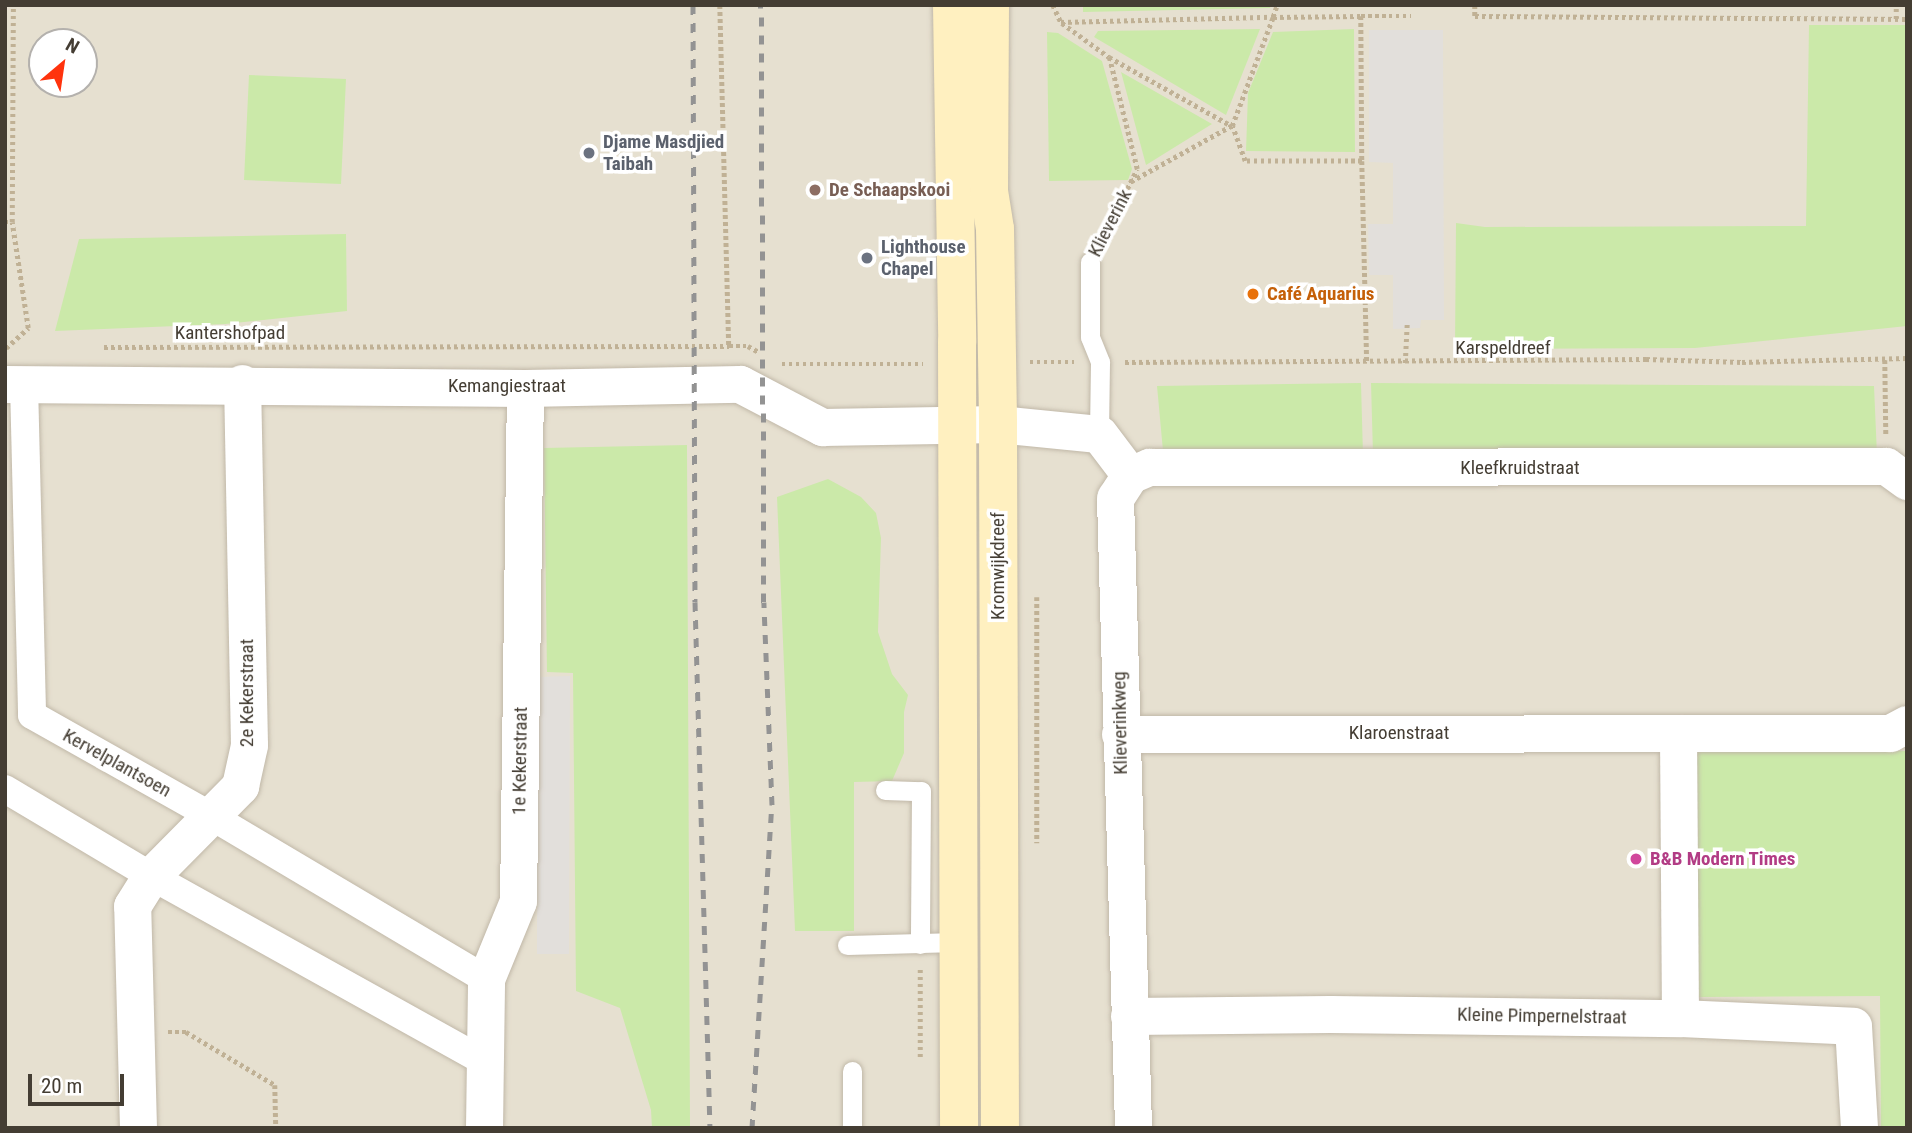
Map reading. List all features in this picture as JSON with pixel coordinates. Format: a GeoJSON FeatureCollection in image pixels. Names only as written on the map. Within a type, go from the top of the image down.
{"type":"FeatureCollection","features":[{"type":"Feature","properties":{"kind":"main road"},"geometry":{"type":"LineString","coordinates":[[952,5],[956,426],[938,943],[959,1128]]}},
{"type":"Feature","properties":{"kind":"main road","name":"Kromwijkdreef"},"geometry":{"type":"LineString","coordinates":[[990,5],[989,191],[995,229],[998,424],[1000,1128]]}},
{"type":"Feature","properties":{"kind":"street","name":"Kemangiestraat"},"geometry":{"type":"LineString","coordinates":[[15,384],[242,383],[525,387],[740,384],[822,427],[998,424]]}},
{"type":"Feature","properties":{"kind":"street","name":"2e Kekerstraat"},"geometry":{"type":"LineString","coordinates":[[138,1128],[132,906],[150,876],[240,786],[249,746],[242,383]]}},
{"type":"Feature","properties":{"kind":"street","name":"Kervelplantsoen"},"geometry":{"type":"LineString","coordinates":[[15,384],[32,715],[211,816],[486,979]]}},
{"type":"Feature","properties":{"kind":"street","name":"1e Kekerstraat"},"geometry":{"type":"LineString","coordinates":[[484,1128],[486,979],[518,901],[525,387]]}},
{"type":"Feature","properties":{"kind":"street"},"geometry":{"type":"LineString","coordinates":[[998,424],[1099,434],[1130,475]]}},
{"type":"Feature","properties":{"kind":"street","name":"Kleefkruidstraat"},"geometry":{"type":"LineString","coordinates":[[1130,475],[1149,467],[1896,473]]}},
{"type":"Feature","properties":{"kind":"street","name":"Klieverinkweg"},"geometry":{"type":"LineString","coordinates":[[1130,475],[1115,498],[1133,1128]]}},
{"type":"Feature","properties":{"kind":"street","name":"Klaroenstraat"},"geometry":{"type":"LineString","coordinates":[[1120,734],[1889,733],[1907,724]]}},
{"type":"Feature","properties":{"kind":"street"},"geometry":{"type":"LineString","coordinates":[[1678,733],[1680,1018]]}},
{"type":"Feature","properties":{"kind":"street"},"geometry":{"type":"LineString","coordinates":[[5,789],[150,876],[483,1061]]}},
{"type":"Feature","properties":{"kind":"street","name":"Kleine Pimpernelstraat"},"geometry":{"type":"LineString","coordinates":[[1129,1016],[1330,1014],[1680,1018],[1853,1026],[1859,1128]]}},
{"type":"Feature","properties":{"kind":"lane","name":"Klieverink"},"geometry":{"type":"LineString","coordinates":[[1090,262],[1090,337],[1100,362],[1099,434]]}},
{"type":"Feature","properties":{"kind":"lane"},"geometry":{"type":"LineString","coordinates":[[847,945],[938,943],[921,791],[885,790]]}},
{"type":"Feature","properties":{"kind":"lane"},"geometry":{"type":"LineString","coordinates":[[852,1071],[852,1128]]}},
{"type":"Feature","properties":{"kind":"path"},"geometry":{"type":"LineString","coordinates":[[6,347],[28,328],[12,222],[13,5]]}},
{"type":"Feature","properties":{"kind":"path"},"geometry":{"type":"LineString","coordinates":[[720,5],[729,346]]}},
{"type":"Feature","properties":{"kind":"path"},"geometry":{"type":"LineString","coordinates":[[1053,5],[1061,22],[1109,57],[1232,127],[1245,161],[1362,161]]}},
{"type":"Feature","properties":{"kind":"path"},"geometry":{"type":"LineString","coordinates":[[1131,181],[1232,127],[1277,5]]}},
{"type":"Feature","properties":{"kind":"path"},"geometry":{"type":"LineString","coordinates":[[1475,5],[1475,16],[1907,19]]}},
{"type":"Feature","properties":{"kind":"path"},"geometry":{"type":"LineString","coordinates":[[1896,5],[1896,19]]}},
{"type":"Feature","properties":{"kind":"path"},"geometry":{"type":"LineString","coordinates":[[1361,16],[1367,362]]}},
{"type":"Feature","properties":{"kind":"path"},"geometry":{"type":"LineString","coordinates":[[1061,22],[1410,16]]}},
{"type":"Feature","properties":{"kind":"path","name":"Klieverink"},"geometry":{"type":"LineString","coordinates":[[1090,262],[1137,169],[1109,57]]}},
{"type":"Feature","properties":{"kind":"path"},"geometry":{"type":"LineString","coordinates":[[5,222],[12,222]]}},
{"type":"Feature","properties":{"kind":"path"},"geometry":{"type":"LineString","coordinates":[[1405,363],[1407,323]]}},
{"type":"Feature","properties":{"kind":"path","name":"Kantershofpad"},"geometry":{"type":"LineString","coordinates":[[90,347],[455,345]]}},
{"type":"Feature","properties":{"kind":"path"},"geometry":{"type":"LineString","coordinates":[[6,347],[21,347]]}},
{"type":"Feature","properties":{"kind":"path","name":"Karspeldreef"},"geometry":{"type":"LineString","coordinates":[[1100,362],[1405,363],[1907,358]]}},
{"type":"Feature","properties":{"kind":"path"},"geometry":{"type":"LineString","coordinates":[[1885,360],[1896,473]]}},
{"type":"Feature","properties":{"kind":"path"},"geometry":{"type":"LineString","coordinates":[[1025,362],[1100,362]]}},
{"type":"Feature","properties":{"kind":"path"},"geometry":{"type":"LineString","coordinates":[[920,1057],[938,943]]}},
{"type":"Feature","properties":{"kind":"path"},"geometry":{"type":"LineString","coordinates":[[136,1032],[186,1032],[275,1085],[276,1128]]}},
{"type":"Feature","properties":{"kind":"shaded area"},"geometry":{"type":"Polygon","coordinates":[[[5,5],[1907,5],[1907,1128],[5,1128],[5,5]]]}},
{"type":"Feature","properties":{"kind":"shaded area"},"geometry":{"type":"Polygon","coordinates":[[[1369,30],[1443,30],[1444,320],[1421,320],[1420,328],[1393,329],[1393,275],[1369,275],[1368,224],[1393,224],[1393,163],[1369,162],[1369,30]]]}},
{"type":"Feature","properties":{"kind":"shaded area"},"geometry":{"type":"Polygon","coordinates":[[[570,676],[569,954],[537,954],[537,677],[570,676]]]}},
{"type":"Feature","properties":{"kind":"green space"},"geometry":{"type":"Polygon","coordinates":[[[1083,5],[1271,5],[1270,8],[1083,12],[1083,5]]]}},
{"type":"Feature","properties":{"kind":"green space"},"geometry":{"type":"Polygon","coordinates":[[[1809,25],[1907,25],[1907,326],[1695,348],[1455,349],[1456,223],[1485,227],[1806,226],[1809,25]]]}},
{"type":"Feature","properties":{"kind":"green space"},"geometry":{"type":"Polygon","coordinates":[[[1260,29],[1226,115],[1094,37],[1098,31],[1260,29]]]}},
{"type":"Feature","properties":{"kind":"green space"},"geometry":{"type":"Polygon","coordinates":[[[1354,29],[1355,152],[1246,151],[1248,93],[1273,32],[1354,29]]]}},
{"type":"Feature","properties":{"kind":"green space"},"geometry":{"type":"Polygon","coordinates":[[[1047,32],[1058,33],[1102,61],[1132,169],[1128,180],[1049,181],[1047,32]]]}},
{"type":"Feature","properties":{"kind":"green space"},"geometry":{"type":"Polygon","coordinates":[[[1121,72],[1212,124],[1146,165],[1121,72]]]}},
{"type":"Feature","properties":{"kind":"green space"},"geometry":{"type":"Polygon","coordinates":[[[249,75],[346,79],[341,184],[244,180],[249,75]]]}},
{"type":"Feature","properties":{"kind":"green space"},"geometry":{"type":"Polygon","coordinates":[[[346,234],[347,311],[225,324],[55,331],[79,239],[346,234]]]}},
{"type":"Feature","properties":{"kind":"green space"},"geometry":{"type":"Polygon","coordinates":[[[1361,383],[1363,455],[1163,451],[1157,386],[1361,383]]]}},
{"type":"Feature","properties":{"kind":"green space"},"geometry":{"type":"Polygon","coordinates":[[[1371,383],[1874,386],[1877,455],[1373,455],[1371,383]]]}},
{"type":"Feature","properties":{"kind":"green space"},"geometry":{"type":"Polygon","coordinates":[[[687,445],[690,1128],[652,1128],[651,1110],[620,1008],[576,991],[573,673],[547,672],[544,448],[687,445]]]}},
{"type":"Feature","properties":{"kind":"green space"},"geometry":{"type":"Polygon","coordinates":[[[828,479],[861,497],[876,513],[881,538],[878,632],[892,674],[908,695],[904,712],[904,753],[892,781],[854,782],[854,931],[795,931],[777,497],[828,479]]]}},
{"type":"Feature","properties":{"kind":"green space"},"geometry":{"type":"Polygon","coordinates":[[[1907,751],[1907,1128],[1881,1128],[1880,996],[1698,997],[1696,752],[1907,751]]]}},
{"type":"Feature","properties":{"kind":"railway"},"geometry":{"type":"LineString","coordinates":[[693,5],[695,602],[710,1128]]}},
{"type":"Feature","properties":{"kind":"railway"},"geometry":{"type":"LineString","coordinates":[[752,1128],[772,805],[764,602],[761,5]]}},
{"type":"Feature","properties":{"kind":"place","name":"Djame Masdjied Taibah"},"geometry":{"type":"Point","coordinates":[589,153]}},
{"type":"Feature","properties":{"kind":"place","name":"De Schaapskooi"},"geometry":{"type":"Point","coordinates":[815,190]}},
{"type":"Feature","properties":{"kind":"place","name":"Lighthouse Chapel"},"geometry":{"type":"Point","coordinates":[867,258]}},
{"type":"Feature","properties":{"kind":"place","name":"Café Aquarius"},"geometry":{"type":"Point","coordinates":[1253,294]}},
{"type":"Feature","properties":{"kind":"place","name":"B&B Modern Times"},"geometry":{"type":"Point","coordinates":[1636,859]}}]}
